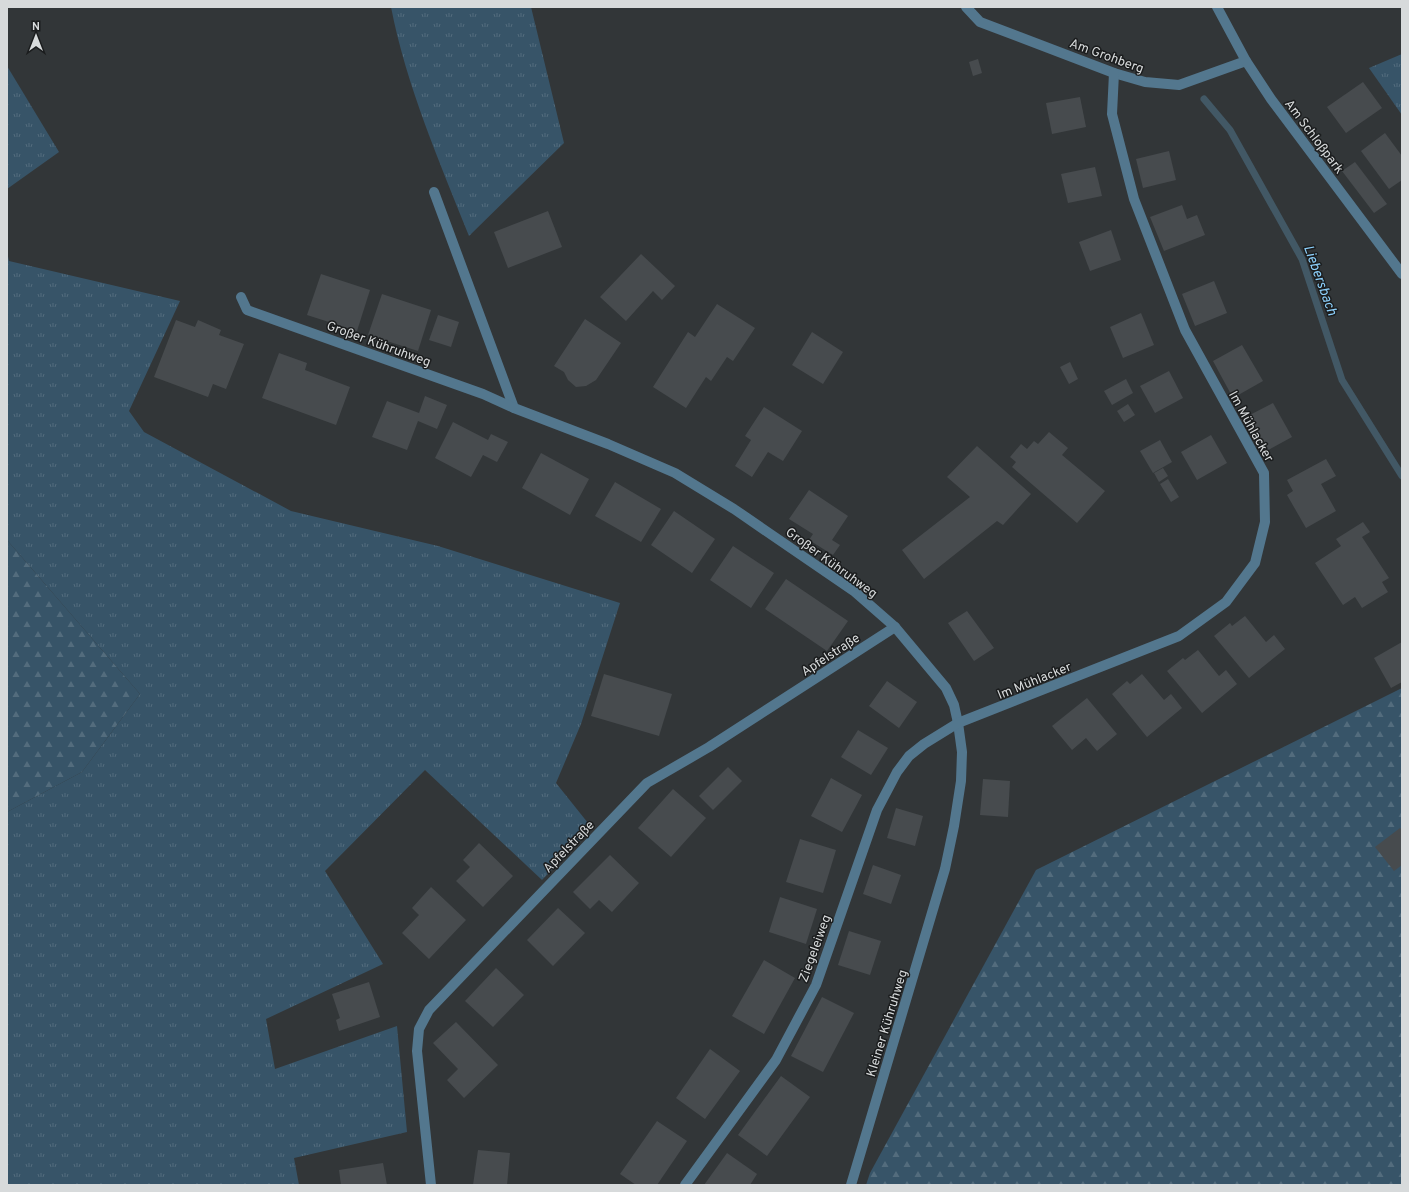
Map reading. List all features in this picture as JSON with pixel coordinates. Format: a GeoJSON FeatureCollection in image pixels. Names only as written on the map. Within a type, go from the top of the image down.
{"type":"FeatureCollection","features":[{"type":"Feature","properties":{"kind":"street","name":"Am Grohberg"},"geometry":{"type":"LineString","coordinates":[[966,7],[980,22],[1114,73],[1145,82],[1179,85],[1246,61]]}},
{"type":"Feature","properties":{"kind":"street","name":"Am Schloßpark"},"geometry":{"type":"LineString","coordinates":[[1217,7],[1246,61],[1272,99],[1402,274]]}},
{"type":"Feature","properties":{"kind":"street","name":"Im Mühlacker"},"geometry":{"type":"LineString","coordinates":[[958,723],[1179,636],[1226,602],[1255,563],[1265,522],[1264,473],[1185,330],[1134,199],[1112,114],[1114,73]]}},
{"type":"Feature","properties":{"kind":"street"},"geometry":{"type":"LineString","coordinates":[[434,192],[514,408]]}},
{"type":"Feature","properties":{"kind":"street","name":"Großer Kühruhweg"},"geometry":{"type":"LineString","coordinates":[[241,297],[247,310],[476,392],[608,444],[675,473],[734,509],[855,592],[895,627],[946,688],[954,705],[962,752],[961,781],[945,869]]}},
{"type":"Feature","properties":{"kind":"street","name":"Apfelstraße"},"geometry":{"type":"LineString","coordinates":[[431,1185],[417,1051],[419,1029],[429,1010],[647,783],[709,747],[895,627]]}},
{"type":"Feature","properties":{"kind":"street","name":"Ziegeleiweg"},"geometry":{"type":"LineString","coordinates":[[685,1185],[776,1060],[816,985],[877,810],[897,772],[909,756],[924,744],[958,723]]}},
{"type":"Feature","properties":{"kind":"street","name":"Kleiner Kühruhweg"},"geometry":{"type":"LineString","coordinates":[[851,1185],[945,869]]}},
{"type":"Feature","properties":{"kind":"green space"},"geometry":{"type":"Polygon","coordinates":[[[391,7],[531,7],[564,143],[469,236],[425,123],[405,65],[391,7]]]}},
{"type":"Feature","properties":{"kind":"green space"},"geometry":{"type":"Polygon","coordinates":[[[1402,54],[1402,115],[1369,68],[1402,54]]]}},
{"type":"Feature","properties":{"kind":"green space"},"geometry":{"type":"Polygon","coordinates":[[[7,66],[59,152],[7,189],[7,66]]]}},
{"type":"Feature","properties":{"kind":"green space"},"geometry":{"type":"Polygon","coordinates":[[[7,252],[9,261],[180,301],[129,411],[144,432],[291,511],[438,546],[620,603],[581,724],[556,783],[592,828],[542,880],[425,770],[325,871],[383,964],[266,1019],[275,1069],[397,1026],[407,1132],[294,1158],[299,1185],[7,1185],[7,812],[82,772],[140,694],[7,540],[7,252]]]}},
{"type":"Feature","properties":{"kind":"green space"},"geometry":{"type":"Polygon","coordinates":[[[7,540],[140,694],[82,772],[7,812],[7,540]]]}},
{"type":"Feature","properties":{"kind":"green space"},"geometry":{"type":"Polygon","coordinates":[[[1402,688],[1402,1185],[866,1185],[870,1173],[1036,870],[1402,688]]]}},
{"type":"Feature","properties":{"kind":"building"},"geometry":{"type":"Polygon","coordinates":[[[978,59],[982,73],[973,76],[969,62],[978,59]]]}},
{"type":"Feature","properties":{"kind":"building"},"geometry":{"type":"Polygon","coordinates":[[[1363,82],[1382,108],[1346,133],[1327,107],[1363,82]]]}},
{"type":"Feature","properties":{"kind":"building"},"geometry":{"type":"Polygon","coordinates":[[[1080,97],[1086,127],[1052,134],[1046,103],[1080,97]]]}},
{"type":"Feature","properties":{"kind":"building"},"geometry":{"type":"Polygon","coordinates":[[[1385,133],[1402,156],[1402,180],[1389,189],[1361,151],[1385,133]]]}},
{"type":"Feature","properties":{"kind":"building"},"geometry":{"type":"Polygon","coordinates":[[[1169,151],[1176,180],[1143,188],[1136,159],[1169,151]]]}},
{"type":"Feature","properties":{"kind":"building"},"geometry":{"type":"Polygon","coordinates":[[[1355,162],[1387,204],[1374,213],[1342,171],[1355,162]]]}},
{"type":"Feature","properties":{"kind":"building"},"geometry":{"type":"Polygon","coordinates":[[[1095,167],[1102,196],[1068,203],[1061,174],[1095,167]]]}},
{"type":"Feature","properties":{"kind":"building"},"geometry":{"type":"Polygon","coordinates":[[[1182,205],[1187,219],[1197,215],[1205,235],[1164,251],[1150,217],[1182,205]]]}},
{"type":"Feature","properties":{"kind":"building"},"geometry":{"type":"Polygon","coordinates":[[[548,211],[562,247],[508,268],[494,232],[548,211]]]}},
{"type":"Feature","properties":{"kind":"building"},"geometry":{"type":"Polygon","coordinates":[[[1111,230],[1121,260],[1090,271],[1079,242],[1111,230]]]}},
{"type":"Feature","properties":{"kind":"building"},"geometry":{"type":"Polygon","coordinates":[[[641,254],[675,286],[662,300],[653,291],[626,321],[600,297],[641,254]]]}},
{"type":"Feature","properties":{"kind":"building"},"geometry":{"type":"Polygon","coordinates":[[[321,274],[370,290],[357,331],[307,315],[321,274]]]}},
{"type":"Feature","properties":{"kind":"building"},"geometry":{"type":"Polygon","coordinates":[[[1214,281],[1227,313],[1195,326],[1182,294],[1214,281]]]}},
{"type":"Feature","properties":{"kind":"building"},"geometry":{"type":"Polygon","coordinates":[[[382,294],[431,310],[418,351],[368,335],[382,294]]]}},
{"type":"Feature","properties":{"kind":"building"},"geometry":{"type":"Polygon","coordinates":[[[717,304],[755,328],[733,361],[727,357],[711,381],[706,377],[686,408],[653,387],[688,332],[695,337],[717,304]]]}},
{"type":"Feature","properties":{"kind":"building"},"geometry":{"type":"Polygon","coordinates":[[[1141,313],[1154,345],[1123,358],[1110,327],[1141,313]]]}},
{"type":"Feature","properties":{"kind":"building"},"geometry":{"type":"Polygon","coordinates":[[[438,315],[459,322],[451,347],[429,340],[438,315]]]}},
{"type":"Feature","properties":{"kind":"building"},"geometry":{"type":"Polygon","coordinates":[[[585,319],[621,343],[596,380],[586,386],[576,387],[568,380],[564,372],[554,366],[585,319]]]}},
{"type":"Feature","properties":{"kind":"building"},"geometry":{"type":"Polygon","coordinates":[[[176,320],[195,327],[198,320],[221,330],[219,335],[244,344],[226,389],[213,384],[208,397],[154,377],[176,320]]]}},
{"type":"Feature","properties":{"kind":"building"},"geometry":{"type":"Polygon","coordinates":[[[812,332],[843,352],[823,384],[792,365],[812,332]]]}},
{"type":"Feature","properties":{"kind":"building"},"geometry":{"type":"Polygon","coordinates":[[[1242,345],[1263,381],[1233,398],[1213,361],[1242,345]]]}},
{"type":"Feature","properties":{"kind":"building"},"geometry":{"type":"Polygon","coordinates":[[[279,353],[307,363],[305,370],[350,387],[336,425],[262,398],[279,353]]]}},
{"type":"Feature","properties":{"kind":"building"},"geometry":{"type":"Polygon","coordinates":[[[1070,362],[1078,379],[1069,384],[1060,367],[1070,362]]]}},
{"type":"Feature","properties":{"kind":"building"},"geometry":{"type":"Polygon","coordinates":[[[1169,371],[1183,398],[1155,413],[1140,386],[1169,371]]]}},
{"type":"Feature","properties":{"kind":"building"},"geometry":{"type":"Polygon","coordinates":[[[1126,379],[1133,393],[1112,405],[1104,391],[1126,379]]]}},
{"type":"Feature","properties":{"kind":"building"},"geometry":{"type":"Polygon","coordinates":[[[425,396],[447,405],[437,429],[418,421],[407,450],[372,437],[387,401],[419,413],[425,396]]]}},
{"type":"Feature","properties":{"kind":"building"},"geometry":{"type":"Polygon","coordinates":[[[1273,403],[1292,437],[1261,454],[1242,419],[1273,403]]]}},
{"type":"Feature","properties":{"kind":"building"},"geometry":{"type":"Polygon","coordinates":[[[1128,404],[1135,415],[1124,422],[1117,411],[1128,404]]]}},
{"type":"Feature","properties":{"kind":"building"},"geometry":{"type":"Polygon","coordinates":[[[764,407],[802,431],[783,461],[768,452],[752,477],[735,466],[751,440],[745,436],[764,407]]]}},
{"type":"Feature","properties":{"kind":"building"},"geometry":{"type":"Polygon","coordinates":[[[453,422],[488,440],[491,434],[508,442],[497,462],[483,455],[471,477],[435,458],[453,422]]]}},
{"type":"Feature","properties":{"kind":"building"},"geometry":{"type":"Polygon","coordinates":[[[1049,432],[1068,448],[1062,455],[1105,491],[1077,523],[1012,467],[1016,462],[1010,457],[1021,444],[1027,449],[1034,441],[1038,444],[1049,432]]]}},
{"type":"Feature","properties":{"kind":"building"},"geometry":{"type":"Polygon","coordinates":[[[1211,435],[1227,463],[1197,480],[1181,452],[1211,435]]]}},
{"type":"Feature","properties":{"kind":"building"},"geometry":{"type":"Polygon","coordinates":[[[1160,440],[1172,462],[1153,473],[1140,451],[1160,440]]]}},
{"type":"Feature","properties":{"kind":"building"},"geometry":{"type":"Polygon","coordinates":[[[977,446],[1031,494],[1003,525],[997,521],[924,579],[902,550],[970,497],[947,477],[977,446]]]}},
{"type":"Feature","properties":{"kind":"building"},"geometry":{"type":"Polygon","coordinates":[[[541,453],[589,479],[570,515],[522,488],[541,453]]]}},
{"type":"Feature","properties":{"kind":"building"},"geometry":{"type":"Polygon","coordinates":[[[1326,459],[1336,476],[1321,484],[1336,511],[1306,528],[1287,495],[1293,491],[1287,480],[1326,459]]]}},
{"type":"Feature","properties":{"kind":"building"},"geometry":{"type":"Polygon","coordinates":[[[1163,468],[1168,476],[1159,482],[1154,473],[1163,468]]]}},
{"type":"Feature","properties":{"kind":"building"},"geometry":{"type":"Polygon","coordinates":[[[1168,479],[1179,497],[1171,502],[1160,484],[1168,479]]]}},
{"type":"Feature","properties":{"kind":"building"},"geometry":{"type":"Polygon","coordinates":[[[615,482],[661,509],[641,542],[595,516],[615,482]]]}},
{"type":"Feature","properties":{"kind":"building"},"geometry":{"type":"Polygon","coordinates":[[[809,490],[848,516],[832,540],[840,545],[833,555],[809,540],[813,534],[789,519],[809,490]]]}},
{"type":"Feature","properties":{"kind":"building"},"geometry":{"type":"Polygon","coordinates":[[[674,511],[715,539],[692,573],[651,545],[674,511]]]}},
{"type":"Feature","properties":{"kind":"building"},"geometry":{"type":"Polygon","coordinates":[[[1363,522],[1370,532],[1362,537],[1389,578],[1382,582],[1388,592],[1362,608],[1355,597],[1343,605],[1315,563],[1341,546],[1336,539],[1363,522]]]}},
{"type":"Feature","properties":{"kind":"building"},"geometry":{"type":"Polygon","coordinates":[[[733,546],[774,573],[751,608],[710,580],[733,546]]]}},
{"type":"Feature","properties":{"kind":"building"},"geometry":{"type":"Polygon","coordinates":[[[786,579],[848,621],[827,651],[765,609],[786,579]]]}},
{"type":"Feature","properties":{"kind":"building"},"geometry":{"type":"Polygon","coordinates":[[[967,611],[994,648],[974,661],[948,623],[967,611]]]}},
{"type":"Feature","properties":{"kind":"building"},"geometry":{"type":"Polygon","coordinates":[[[1245,616],[1266,642],[1274,635],[1285,649],[1249,678],[1214,636],[1230,623],[1232,626],[1245,616]]]}},
{"type":"Feature","properties":{"kind":"building"},"geometry":{"type":"Polygon","coordinates":[[[1402,642],[1402,682],[1391,688],[1374,658],[1402,642]]]}},
{"type":"Feature","properties":{"kind":"building"},"geometry":{"type":"Polygon","coordinates":[[[1198,650],[1219,676],[1226,670],[1237,684],[1202,713],[1167,671],[1183,658],[1185,660],[1198,650]]]}},
{"type":"Feature","properties":{"kind":"building"},"geometry":{"type":"Polygon","coordinates":[[[604,674],[672,694],[659,736],[591,716],[604,674]]]}},
{"type":"Feature","properties":{"kind":"building"},"geometry":{"type":"Polygon","coordinates":[[[1142,674],[1164,700],[1171,694],[1182,708],[1147,737],[1112,694],[1127,681],[1130,684],[1142,674]]]}},
{"type":"Feature","properties":{"kind":"building"},"geometry":{"type":"Polygon","coordinates":[[[887,681],[917,702],[899,728],[869,706],[887,681]]]}},
{"type":"Feature","properties":{"kind":"building"},"geometry":{"type":"Polygon","coordinates":[[[1087,698],[1117,734],[1097,751],[1086,738],[1072,750],[1052,726],[1087,698]]]}},
{"type":"Feature","properties":{"kind":"building"},"geometry":{"type":"Polygon","coordinates":[[[858,730],[888,748],[871,775],[841,757],[858,730]]]}},
{"type":"Feature","properties":{"kind":"building"},"geometry":{"type":"Polygon","coordinates":[[[728,767],[742,781],[713,810],[699,796],[728,767]]]}},
{"type":"Feature","properties":{"kind":"building"},"geometry":{"type":"Polygon","coordinates":[[[831,778],[862,795],[842,832],[811,816],[831,778]]]}},
{"type":"Feature","properties":{"kind":"building"},"geometry":{"type":"Polygon","coordinates":[[[983,779],[1010,781],[1008,817],[980,815],[983,779]]]}},
{"type":"Feature","properties":{"kind":"building"},"geometry":{"type":"Polygon","coordinates":[[[673,789],[706,818],[671,857],[638,828],[673,789]]]}},
{"type":"Feature","properties":{"kind":"building"},"geometry":{"type":"Polygon","coordinates":[[[896,808],[923,816],[915,846],[887,838],[896,808]]]}},
{"type":"Feature","properties":{"kind":"building"},"geometry":{"type":"Polygon","coordinates":[[[1400,828],[1402,830],[1402,865],[1394,871],[1375,847],[1400,828]]]}},
{"type":"Feature","properties":{"kind":"building"},"geometry":{"type":"Polygon","coordinates":[[[800,839],[836,850],[823,893],[786,882],[800,839]]]}},
{"type":"Feature","properties":{"kind":"building"},"geometry":{"type":"Polygon","coordinates":[[[479,843],[513,876],[483,907],[456,881],[470,867],[463,860],[479,843]]]}},
{"type":"Feature","properties":{"kind":"building"},"geometry":{"type":"Polygon","coordinates":[[[610,855],[639,883],[612,912],[599,900],[590,909],[573,892],[610,855]]]}},
{"type":"Feature","properties":{"kind":"building"},"geometry":{"type":"Polygon","coordinates":[[[873,865],[901,875],[891,904],[863,894],[873,865]]]}},
{"type":"Feature","properties":{"kind":"building"},"geometry":{"type":"Polygon","coordinates":[[[431,887],[466,920],[429,959],[402,933],[419,915],[412,908],[431,887]]]}},
{"type":"Feature","properties":{"kind":"building"},"geometry":{"type":"Polygon","coordinates":[[[780,897],[817,909],[806,944],[769,932],[780,897]]]}},
{"type":"Feature","properties":{"kind":"building"},"geometry":{"type":"Polygon","coordinates":[[[558,908],[585,933],[553,966],[527,940],[558,908]]]}},
{"type":"Feature","properties":{"kind":"building"},"geometry":{"type":"Polygon","coordinates":[[[849,931],[881,941],[870,975],[838,965],[849,931]]]}},
{"type":"Feature","properties":{"kind":"building"},"geometry":{"type":"Polygon","coordinates":[[[764,960],[795,978],[764,1034],[732,1016],[764,960]]]}},
{"type":"Feature","properties":{"kind":"building"},"geometry":{"type":"Polygon","coordinates":[[[496,968],[524,995],[493,1027],[465,1001],[496,968]]]}},
{"type":"Feature","properties":{"kind":"building"},"geometry":{"type":"Polygon","coordinates":[[[369,982],[380,1017],[339,1031],[336,1020],[340,1018],[332,994],[369,982]]]}},
{"type":"Feature","properties":{"kind":"building"},"geometry":{"type":"Polygon","coordinates":[[[822,997],[854,1013],[823,1072],[791,1056],[822,997]]]}},
{"type":"Feature","properties":{"kind":"building"},"geometry":{"type":"Polygon","coordinates":[[[456,1022],[498,1065],[464,1098],[447,1080],[458,1069],[433,1043],[456,1022]]]}},
{"type":"Feature","properties":{"kind":"building"},"geometry":{"type":"Polygon","coordinates":[[[710,1049],[740,1071],[705,1119],[676,1098],[710,1049]]]}},
{"type":"Feature","properties":{"kind":"building"},"geometry":{"type":"Polygon","coordinates":[[[781,1076],[810,1097],[767,1156],[738,1135],[781,1076]]]}},
{"type":"Feature","properties":{"kind":"building"},"geometry":{"type":"Polygon","coordinates":[[[657,1121],[687,1141],[657,1185],[636,1185],[620,1174],[657,1121]]]}},
{"type":"Feature","properties":{"kind":"building"},"geometry":{"type":"Polygon","coordinates":[[[478,1150],[510,1153],[507,1185],[473,1185],[478,1150]]]}},
{"type":"Feature","properties":{"kind":"building"},"geometry":{"type":"Polygon","coordinates":[[[727,1153],[757,1174],[750,1185],[704,1185],[727,1153]]]}},
{"type":"Feature","properties":{"kind":"building"},"geometry":{"type":"Polygon","coordinates":[[[383,1163],[387,1185],[341,1185],[339,1170],[383,1163]]]}},
{"type":"Feature","properties":{"kind":"waterway","name":"Liebersbach"},"geometry":{"type":"LineString","coordinates":[[1204,99],[1230,130],[1302,259],[1342,380],[1402,476]]}}]}
